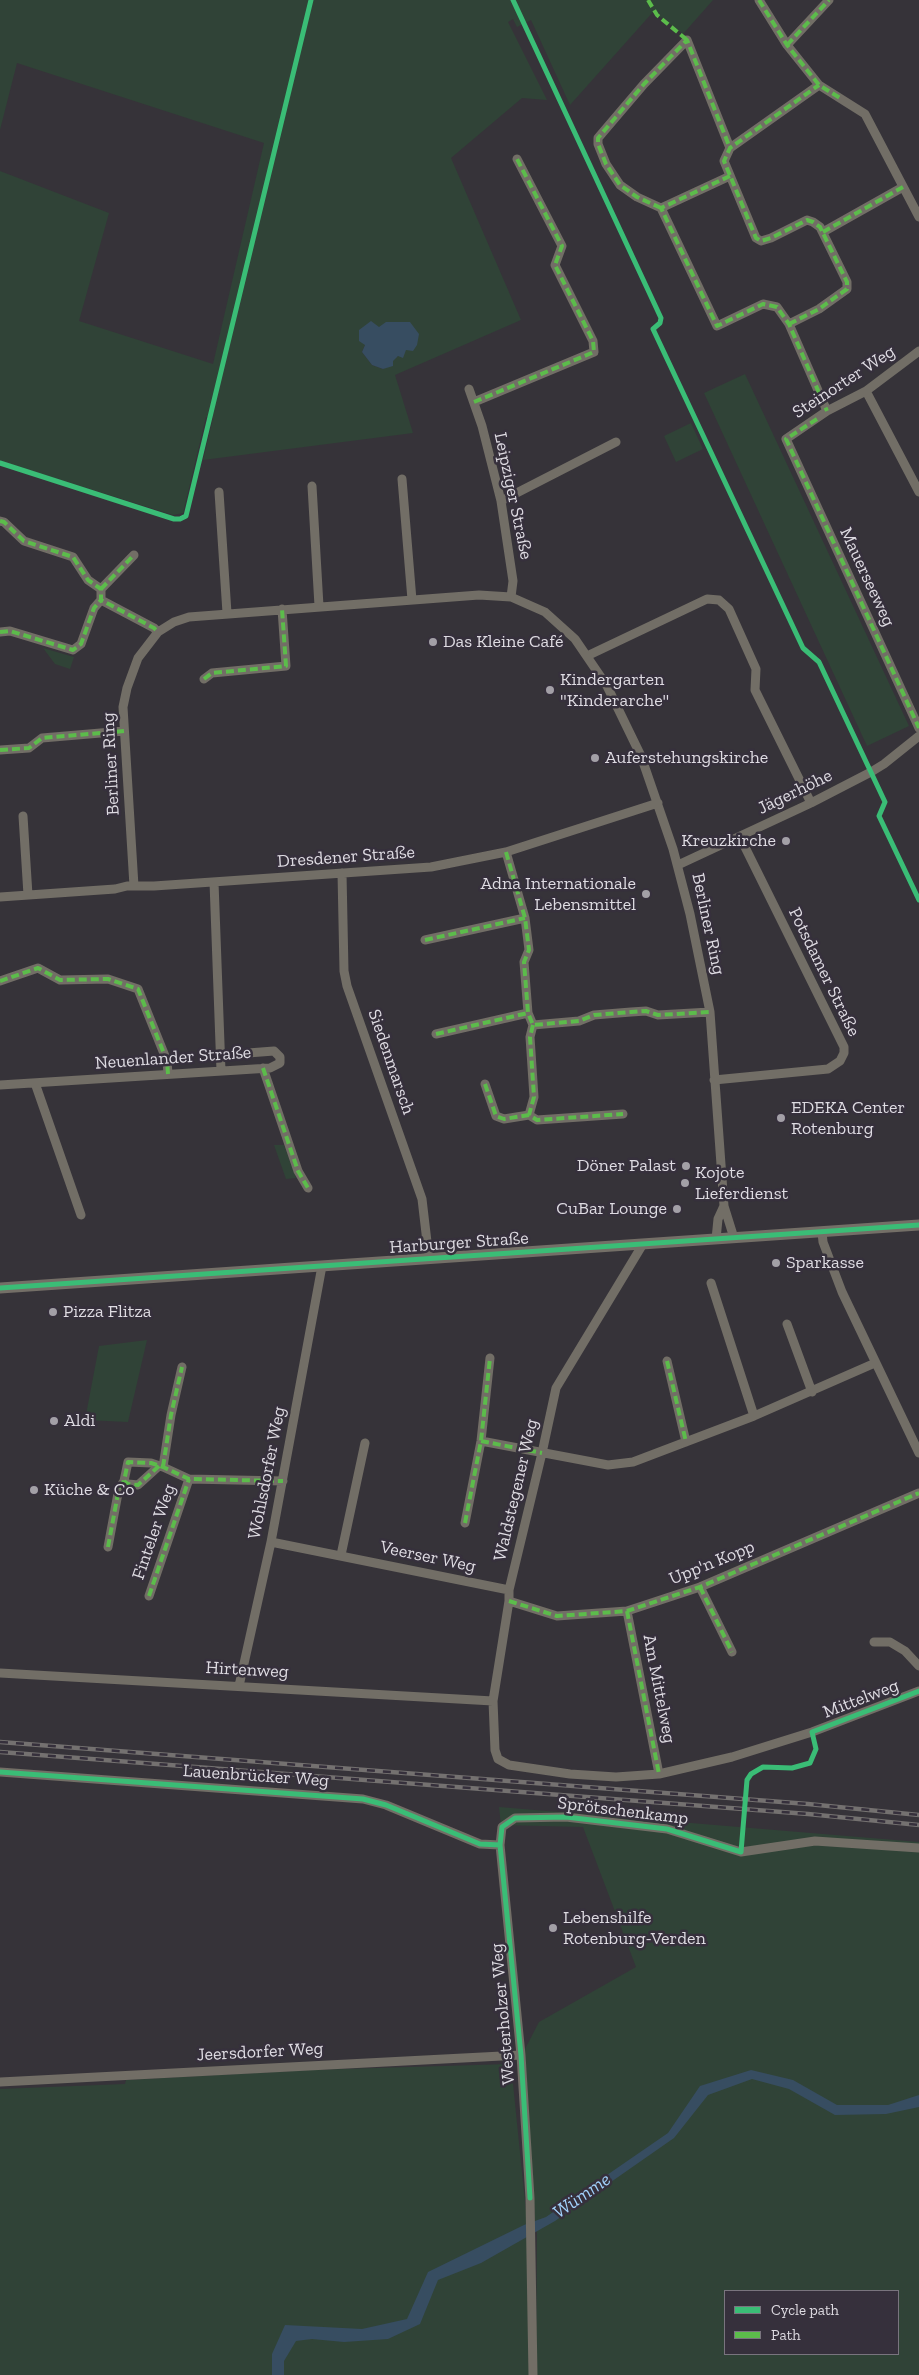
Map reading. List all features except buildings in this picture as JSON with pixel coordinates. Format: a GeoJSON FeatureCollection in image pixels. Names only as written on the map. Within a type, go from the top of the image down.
{"type":"FeatureCollection","features":[{"type":"Feature","properties":{"kind":"main road","name":"Harburger Straße"},"geometry":{"type":"LineString","coordinates":[[0,1288],[919,1225]]}},
{"type":"Feature","properties":{"kind":"street"},"geometry":{"type":"LineString","coordinates":[[759,0],[787,46],[819,84],[865,114],[919,217]]}},
{"type":"Feature","properties":{"kind":"street"},"geometry":{"type":"LineString","coordinates":[[787,46],[829,0]]}},
{"type":"Feature","properties":{"kind":"street"},"geometry":{"type":"LineString","coordinates":[[730,148],[687,40],[644,84],[598,138],[598,144],[606,164],[620,185],[661,208],[717,326],[764,304],[777,307],[789,324],[827,411]]}},
{"type":"Feature","properties":{"kind":"street"},"geometry":{"type":"LineString","coordinates":[[789,324],[819,309],[847,289],[847,282],[820,227],[807,220],[771,238],[761,240],[756,238],[724,161],[730,148],[819,84]]}},
{"type":"Feature","properties":{"kind":"street"},"geometry":{"type":"LineString","coordinates":[[474,402],[594,352],[593,341],[555,265],[562,246],[517,159]]}},
{"type":"Feature","properties":{"kind":"street"},"geometry":{"type":"LineString","coordinates":[[661,208],[730,176]]}},
{"type":"Feature","properties":{"kind":"street"},"geometry":{"type":"LineString","coordinates":[[823,232],[903,187]]}},
{"type":"Feature","properties":{"kind":"street","name":"Steinorter Weg"},"geometry":{"type":"LineString","coordinates":[[786,439],[827,411],[866,391],[919,351]]}},
{"type":"Feature","properties":{"kind":"street","name":"Leipziger Straße"},"geometry":{"type":"LineString","coordinates":[[469,389],[501,500],[512,572],[510,597]]}},
{"type":"Feature","properties":{"kind":"street"},"geometry":{"type":"LineString","coordinates":[[866,391],[919,492]]}},
{"type":"Feature","properties":{"kind":"street","name":"Mauerseeweg"},"geometry":{"type":"LineString","coordinates":[[786,439],[919,728]]}},
{"type":"Feature","properties":{"kind":"street"},"geometry":{"type":"LineString","coordinates":[[501,500],[616,442]]}},
{"type":"Feature","properties":{"kind":"street"},"geometry":{"type":"LineString","coordinates":[[402,479],[412,600]]}},
{"type":"Feature","properties":{"kind":"street"},"geometry":{"type":"LineString","coordinates":[[312,486],[319,606]]}},
{"type":"Feature","properties":{"kind":"street"},"geometry":{"type":"LineString","coordinates":[[219,492],[227,613]]}},
{"type":"Feature","properties":{"kind":"street"},"geometry":{"type":"LineString","coordinates":[[0,521],[4,522],[24,541],[73,558],[88,580],[101,589]]}},
{"type":"Feature","properties":{"kind":"street"},"geometry":{"type":"LineString","coordinates":[[0,632],[10,631],[73,650],[81,644],[94,608],[101,600],[101,589],[134,555]]}},
{"type":"Feature","properties":{"kind":"street","name":"Berliner Ring"},"geometry":{"type":"LineString","coordinates":[[134,886],[123,707],[132,672],[145,646],[158,632],[174,622],[189,617],[319,606],[479,595],[510,597],[533,606],[555,620],[575,639],[620,710],[658,803],[678,865],[710,1012],[724,1206],[734,1238]]}},
{"type":"Feature","properties":{"kind":"street"},"geometry":{"type":"LineString","coordinates":[[587,656],[707,598],[719,600],[729,609],[756,669],[756,690],[812,803]]}},
{"type":"Feature","properties":{"kind":"street"},"geometry":{"type":"LineString","coordinates":[[101,600],[154,628],[158,632]]}},
{"type":"Feature","properties":{"kind":"street"},"geometry":{"type":"LineString","coordinates":[[204,679],[212,673],[286,666],[282,609]]}},
{"type":"Feature","properties":{"kind":"street"},"geometry":{"type":"LineString","coordinates":[[0,750],[29,748],[42,738],[124,731]]}},
{"type":"Feature","properties":{"kind":"street","name":"Jägerhöhe"},"geometry":{"type":"LineString","coordinates":[[678,865],[812,803],[884,764],[919,736]]}},
{"type":"Feature","properties":{"kind":"street","name":"Dresdener Straße"},"geometry":{"type":"LineString","coordinates":[[0,897],[134,886],[431,867],[506,852],[658,803]]}},
{"type":"Feature","properties":{"kind":"street"},"geometry":{"type":"LineString","coordinates":[[23,816],[28,895]]}},
{"type":"Feature","properties":{"kind":"street","name":"Potsdamer Straße"},"geometry":{"type":"LineString","coordinates":[[714,1080],[828,1068],[840,1061],[844,1053],[844,1046],[740,837]]}},
{"type":"Feature","properties":{"kind":"street"},"geometry":{"type":"LineString","coordinates":[[506,852],[525,918],[529,950],[524,962],[528,1013],[533,1025],[530,1037],[534,1097],[529,1115]]}},
{"type":"Feature","properties":{"kind":"street","name":"Siedenmarsch"},"geometry":{"type":"LineString","coordinates":[[342,874],[344,971],[347,986],[422,1199],[429,1259]]}},
{"type":"Feature","properties":{"kind":"street"},"geometry":{"type":"LineString","coordinates":[[214,882],[222,1055],[221,1071]]}},
{"type":"Feature","properties":{"kind":"street"},"geometry":{"type":"LineString","coordinates":[[425,940],[525,918]]}},
{"type":"Feature","properties":{"kind":"street"},"geometry":{"type":"LineString","coordinates":[[0,981],[38,968],[60,980],[108,979],[138,989],[167,1061],[168,1074]]}},
{"type":"Feature","properties":{"kind":"street"},"geometry":{"type":"LineString","coordinates":[[533,1025],[579,1021],[594,1015],[631,1012],[646,1012],[658,1015],[710,1012]]}},
{"type":"Feature","properties":{"kind":"street"},"geometry":{"type":"LineString","coordinates":[[436,1034],[528,1013]]}},
{"type":"Feature","properties":{"kind":"street","name":"Neuenlander Straße"},"geometry":{"type":"LineString","coordinates":[[0,1085],[270,1068],[280,1063],[280,1057],[274,1051],[222,1055]]}},
{"type":"Feature","properties":{"kind":"street"},"geometry":{"type":"LineString","coordinates":[[263,1068],[298,1171],[308,1188]]}},
{"type":"Feature","properties":{"kind":"street"},"geometry":{"type":"LineString","coordinates":[[35,1083],[81,1215]]}},
{"type":"Feature","properties":{"kind":"street"},"geometry":{"type":"LineString","coordinates":[[485,1084],[496,1116],[504,1119],[529,1115],[537,1120],[623,1114]]}},
{"type":"Feature","properties":{"kind":"street","name":"Berliner Ring"},"geometry":{"type":"LineString","coordinates":[[716,1239],[718,1219],[724,1206]]}},
{"type":"Feature","properties":{"kind":"street"},"geometry":{"type":"LineString","coordinates":[[822,1232],[823,1242],[842,1292],[874,1363],[919,1453]]}},
{"type":"Feature","properties":{"kind":"street","name":"Waldstegener Weg"},"geometry":{"type":"LineString","coordinates":[[503,1763],[498,1759],[495,1750],[492,1701],[509,1602],[509,1590],[556,1388],[643,1244]]}},
{"type":"Feature","properties":{"kind":"street","name":"Wohlsdorfer Weg"},"geometry":{"type":"LineString","coordinates":[[239,1686],[271,1542],[322,1266]]}},
{"type":"Feature","properties":{"kind":"street"},"geometry":{"type":"LineString","coordinates":[[711,1283],[754,1416]]}},
{"type":"Feature","properties":{"kind":"street"},"geometry":{"type":"LineString","coordinates":[[787,1324],[812,1392]]}},
{"type":"Feature","properties":{"kind":"street"},"geometry":{"type":"LineString","coordinates":[[465,1523],[481,1441],[490,1358]]}},
{"type":"Feature","properties":{"kind":"street"},"geometry":{"type":"LineString","coordinates":[[667,1361],[686,1442]]}},
{"type":"Feature","properties":{"kind":"street"},"geometry":{"type":"LineString","coordinates":[[481,1441],[608,1465],[633,1462],[754,1416],[874,1363]]}},
{"type":"Feature","properties":{"kind":"street"},"geometry":{"type":"LineString","coordinates":[[161,1467],[182,1367]]}},
{"type":"Feature","properties":{"kind":"street"},"geometry":{"type":"LineString","coordinates":[[341,1555],[365,1443]]}},
{"type":"Feature","properties":{"kind":"street","name":"Finteler Weg"},"geometry":{"type":"LineString","coordinates":[[108,1547],[119,1488],[124,1481],[128,1462],[151,1462],[189,1479],[282,1481]]}},
{"type":"Feature","properties":{"kind":"street","name":"Finteler Weg"},"geometry":{"type":"LineString","coordinates":[[124,1481],[128,1484],[138,1485],[161,1467]]}},
{"type":"Feature","properties":{"kind":"street","name":"Finteler Weg"},"geometry":{"type":"LineString","coordinates":[[149,1596],[189,1479]]}},
{"type":"Feature","properties":{"kind":"street","name":"Upp'n Kopp"},"geometry":{"type":"LineString","coordinates":[[509,1602],[557,1616],[627,1611],[700,1587],[919,1493]]}},
{"type":"Feature","properties":{"kind":"street","name":"Veerser Weg"},"geometry":{"type":"LineString","coordinates":[[271,1542],[509,1590]]}},
{"type":"Feature","properties":{"kind":"street"},"geometry":{"type":"LineString","coordinates":[[700,1587],[732,1652]]}},
{"type":"Feature","properties":{"kind":"street","name":"Am Mittelweg"},"geometry":{"type":"LineString","coordinates":[[627,1611],[659,1774]]}},
{"type":"Feature","properties":{"kind":"street","name":"Mittelweg"},"geometry":{"type":"LineString","coordinates":[[874,1642],[890,1642],[905,1651],[919,1666]]}},
{"type":"Feature","properties":{"kind":"street","name":"Hirtenweg"},"geometry":{"type":"LineString","coordinates":[[0,1673],[492,1701]]}},
{"type":"Feature","properties":{"kind":"street","name":"Mittelweg"},"geometry":{"type":"LineString","coordinates":[[503,1763],[570,1774],[616,1777],[659,1774],[732,1757],[812,1732],[919,1691]]}},
{"type":"Feature","properties":{"kind":"street","name":"Lauenbrücker Weg"},"geometry":{"type":"LineString","coordinates":[[0,1772],[363,1799],[386,1805],[480,1844],[500,1845]]}},
{"type":"Feature","properties":{"kind":"street","name":"Sprötschenkamp"},"geometry":{"type":"LineString","coordinates":[[502,1827],[515,1818],[566,1817],[667,1829],[741,1852],[815,1841],[919,1848]]}},
{"type":"Feature","properties":{"kind":"street","name":"Westerholzer Weg"},"geometry":{"type":"LineString","coordinates":[[502,1827],[500,1845],[521,2055],[533,2237],[533,2375]]}},
{"type":"Feature","properties":{"kind":"street","name":"Jeersdorfer Weg"},"geometry":{"type":"LineString","coordinates":[[0,2082],[521,2055]]}},
{"type":"Feature","properties":{"kind":"green space"},"geometry":{"type":"Polygon","coordinates":[[[0,0],[713,0],[683,34],[653,12],[570,105],[531,20],[517,27],[513,19],[508,22],[547,100],[522,98],[451,158],[521,320],[395,375],[413,433],[203,460],[213,418],[206,417],[183,513],[173,515],[0,461],[0,171],[109,213],[79,321],[213,364],[264,143],[17,63],[0,130],[0,0]],[[410,322],[365,345],[362,352],[372,365],[383,369],[398,356],[410,322]]]}},
{"type":"Feature","properties":{"kind":"green space"},"geometry":{"type":"Polygon","coordinates":[[[745,374],[909,726],[867,746],[704,393],[745,374]]]}},
{"type":"Feature","properties":{"kind":"green space"},"geometry":{"type":"Polygon","coordinates":[[[691,423],[703,449],[676,462],[664,436],[691,423]]]}},
{"type":"Feature","properties":{"kind":"green space"},"geometry":{"type":"Polygon","coordinates":[[[43,648],[74,657],[70,669],[55,664],[43,648]]]}},
{"type":"Feature","properties":{"kind":"green space"},"geometry":{"type":"Polygon","coordinates":[[[274,1145],[284,1145],[296,1178],[286,1179],[274,1145]]]}},
{"type":"Feature","properties":{"kind":"green space"},"geometry":{"type":"Polygon","coordinates":[[[147,1340],[128,1422],[85,1420],[99,1346],[147,1340]]]}},
{"type":"Feature","properties":{"kind":"green space"},"geometry":{"type":"Polygon","coordinates":[[[499,1807],[919,1842],[919,2375],[536,2375],[537,2230],[539,2229],[538,2221],[535,2222],[525,2049],[539,2022],[636,1967],[583,1827],[501,1825],[499,1807]]]}},
{"type":"Feature","properties":{"kind":"green space"},"geometry":{"type":"Polygon","coordinates":[[[511,2064],[529,2241],[531,2375],[0,2375],[0,2089],[125,2084],[126,2080],[310,2070],[511,2064]]]}},
{"type":"Feature","properties":{"kind":"water"},"geometry":{"type":"Polygon","coordinates":[[[371,321],[379,327],[386,322],[410,322],[419,334],[417,345],[413,351],[406,350],[403,358],[398,356],[393,361],[393,366],[383,369],[372,365],[362,352],[365,345],[359,341],[359,330],[371,321]]]}},
{"type":"Feature","properties":{"kind":"water","name":"Wümme"},"geometry":{"type":"Polygon","coordinates":[[[751,2070],[793,2080],[837,2105],[888,2105],[919,2095],[919,2107],[886,2114],[835,2115],[789,2089],[752,2079],[708,2095],[674,2138],[555,2221],[481,2263],[438,2280],[420,2324],[388,2339],[344,2342],[312,2339],[296,2341],[284,2361],[284,2375],[272,2375],[272,2354],[285,2325],[362,2329],[407,2319],[428,2272],[524,2225],[546,2217],[668,2133],[700,2086],[751,2070]]]}},
{"type":"Feature","properties":{"kind":"railway"},"geometry":{"type":"LineString","coordinates":[[0,1742],[808,1804],[919,1815]]}},
{"type":"Feature","properties":{"kind":"railway"},"geometry":{"type":"LineString","coordinates":[[0,1752],[808,1814],[919,1825]]}},
{"type":"Feature","properties":{"kind":"marked path"},"geometry":{"type":"LineString","coordinates":[[648,0],[657,15],[687,40]]}},
{"type":"Feature","properties":{"kind":"marked path"},"geometry":{"type":"LineString","coordinates":[[759,0],[787,45],[819,85],[840,98]]}},
{"type":"Feature","properties":{"kind":"marked path"},"geometry":{"type":"LineString","coordinates":[[787,45],[829,0]]}},
{"type":"Feature","properties":{"kind":"marked path"},"geometry":{"type":"LineString","coordinates":[[661,208],[637,197],[620,185],[606,164],[598,144],[598,138],[644,84],[687,40],[730,148]]}},
{"type":"Feature","properties":{"kind":"marked path"},"geometry":{"type":"LineString","coordinates":[[789,324],[819,309],[847,289],[847,282],[820,227],[813,222],[807,220],[761,241],[756,238],[724,161],[730,148],[819,85]]}},
{"type":"Feature","properties":{"kind":"marked path"},"geometry":{"type":"LineString","coordinates":[[474,402],[594,352],[593,341],[555,265],[562,246],[517,159]]}},
{"type":"Feature","properties":{"kind":"marked path"},"geometry":{"type":"LineString","coordinates":[[730,176],[661,208],[717,326],[763,304],[777,307],[789,324],[827,411]]}},
{"type":"Feature","properties":{"kind":"marked path"},"geometry":{"type":"LineString","coordinates":[[823,232],[903,187]]}},
{"type":"Feature","properties":{"kind":"marked path"},"geometry":{"type":"LineString","coordinates":[[817,419],[786,439],[919,728]]}},
{"type":"Feature","properties":{"kind":"marked path"},"geometry":{"type":"LineString","coordinates":[[0,521],[4,522],[24,541],[73,557],[88,580],[101,589],[101,600],[154,628],[158,632]]}},
{"type":"Feature","properties":{"kind":"marked path"},"geometry":{"type":"LineString","coordinates":[[101,589],[134,555]]}},
{"type":"Feature","properties":{"kind":"marked path"},"geometry":{"type":"LineString","coordinates":[[0,632],[10,631],[73,650],[81,644],[94,608],[101,600]]}},
{"type":"Feature","properties":{"kind":"marked path"},"geometry":{"type":"LineString","coordinates":[[204,679],[212,673],[286,666],[282,609]]}},
{"type":"Feature","properties":{"kind":"marked path"},"geometry":{"type":"LineString","coordinates":[[0,750],[29,748],[42,738],[124,731]]}},
{"type":"Feature","properties":{"kind":"marked path"},"geometry":{"type":"LineString","coordinates":[[506,852],[525,918],[529,950],[524,962],[528,1013],[533,1025],[579,1021],[594,1015],[631,1012],[646,1011],[658,1015],[710,1012]]}},
{"type":"Feature","properties":{"kind":"marked path"},"geometry":{"type":"LineString","coordinates":[[425,940],[525,918]]}},
{"type":"Feature","properties":{"kind":"marked path"},"geometry":{"type":"LineString","coordinates":[[0,981],[38,968],[60,980],[108,979],[138,989],[167,1061],[168,1074]]}},
{"type":"Feature","properties":{"kind":"marked path"},"geometry":{"type":"LineString","coordinates":[[436,1034],[528,1013]]}},
{"type":"Feature","properties":{"kind":"marked path"},"geometry":{"type":"LineString","coordinates":[[533,1025],[530,1037],[534,1097],[529,1115],[537,1120],[623,1114]]}},
{"type":"Feature","properties":{"kind":"marked path"},"geometry":{"type":"LineString","coordinates":[[263,1068],[298,1171],[308,1188]]}},
{"type":"Feature","properties":{"kind":"marked path"},"geometry":{"type":"LineString","coordinates":[[485,1084],[496,1116],[504,1119],[529,1115]]}},
{"type":"Feature","properties":{"kind":"marked path"},"geometry":{"type":"LineString","coordinates":[[465,1523],[481,1441],[490,1358]]}},
{"type":"Feature","properties":{"kind":"marked path"},"geometry":{"type":"LineString","coordinates":[[667,1361],[686,1442]]}},
{"type":"Feature","properties":{"kind":"marked path"},"geometry":{"type":"LineString","coordinates":[[163,1467],[171,1415],[182,1367]]}},
{"type":"Feature","properties":{"kind":"marked path"},"geometry":{"type":"LineString","coordinates":[[481,1441],[542,1453]]}},
{"type":"Feature","properties":{"kind":"marked path"},"geometry":{"type":"LineString","coordinates":[[159,1466],[138,1485],[128,1484],[124,1481],[128,1462],[151,1463],[163,1467],[189,1479],[283,1481]]}},
{"type":"Feature","properties":{"kind":"marked path"},"geometry":{"type":"LineString","coordinates":[[149,1596],[189,1479]]}},
{"type":"Feature","properties":{"kind":"marked path"},"geometry":{"type":"LineString","coordinates":[[108,1547],[119,1488],[124,1481]]}},
{"type":"Feature","properties":{"kind":"marked path"},"geometry":{"type":"LineString","coordinates":[[509,1601],[557,1616],[627,1611],[700,1587],[919,1493]]}},
{"type":"Feature","properties":{"kind":"marked path"},"geometry":{"type":"LineString","coordinates":[[700,1587],[732,1652]]}},
{"type":"Feature","properties":{"kind":"marked path"},"geometry":{"type":"LineString","coordinates":[[627,1611],[659,1774]]}},
{"type":"Feature","properties":{"kind":"cycle path"},"geometry":{"type":"LineString","coordinates":[[0,463],[174,519],[186,516],[311,0]]}},
{"type":"Feature","properties":{"kind":"cycle path"},"geometry":{"type":"LineString","coordinates":[[513,0],[661,318],[660,323],[653,329],[803,648],[819,662],[885,802],[879,816],[919,900]]}},
{"type":"Feature","properties":{"kind":"cycle path"},"geometry":{"type":"LineString","coordinates":[[0,1288],[919,1225]]}},
{"type":"Feature","properties":{"kind":"cycle path"},"geometry":{"type":"LineString","coordinates":[[530,2198],[521,2055],[500,1845],[502,1827],[515,1818],[566,1817],[667,1829],[741,1852],[747,1780],[751,1774],[763,1767],[792,1768],[810,1763],[816,1749],[812,1732],[919,1691]]}},
{"type":"Feature","properties":{"kind":"cycle path"},"geometry":{"type":"LineString","coordinates":[[0,1772],[363,1799],[386,1805],[480,1844],[500,1845]]}},
{"type":"Feature","properties":{"kind":"place","name":"Das Kleine Café"},"geometry":{"type":"Point","coordinates":[433,642]}},
{"type":"Feature","properties":{"kind":"place","name":"Kindergarten \"Kinderarche\""},"geometry":{"type":"Point","coordinates":[550,690]}},
{"type":"Feature","properties":{"kind":"place","name":"Auferstehungskirche"},"geometry":{"type":"Point","coordinates":[595,758]}},
{"type":"Feature","properties":{"kind":"place","name":"Kreuzkirche"},"geometry":{"type":"Point","coordinates":[786,841]}},
{"type":"Feature","properties":{"kind":"place","name":"Adna Internationale Lebensmittel"},"geometry":{"type":"Point","coordinates":[646,894]}},
{"type":"Feature","properties":{"kind":"place","name":"EDEKA Center Rotenburg"},"geometry":{"type":"Point","coordinates":[781,1118]}},
{"type":"Feature","properties":{"kind":"place","name":"Döner Palast"},"geometry":{"type":"Point","coordinates":[686,1166]}},
{"type":"Feature","properties":{"kind":"place","name":"Kojote Lieferdienst"},"geometry":{"type":"Point","coordinates":[685,1183]}},
{"type":"Feature","properties":{"kind":"place","name":"CuBar Lounge"},"geometry":{"type":"Point","coordinates":[677,1209]}},
{"type":"Feature","properties":{"kind":"place","name":"Sparkasse"},"geometry":{"type":"Point","coordinates":[776,1263]}},
{"type":"Feature","properties":{"kind":"place","name":"Pizza Flitza"},"geometry":{"type":"Point","coordinates":[53,1312]}},
{"type":"Feature","properties":{"kind":"place","name":"Aldi"},"geometry":{"type":"Point","coordinates":[54,1421]}},
{"type":"Feature","properties":{"kind":"place","name":"Küche & Co"},"geometry":{"type":"Point","coordinates":[34,1490]}},
{"type":"Feature","properties":{"kind":"place","name":"Lebenshilfe Rotenburg-Verden"},"geometry":{"type":"Point","coordinates":[553,1928]}}]}
